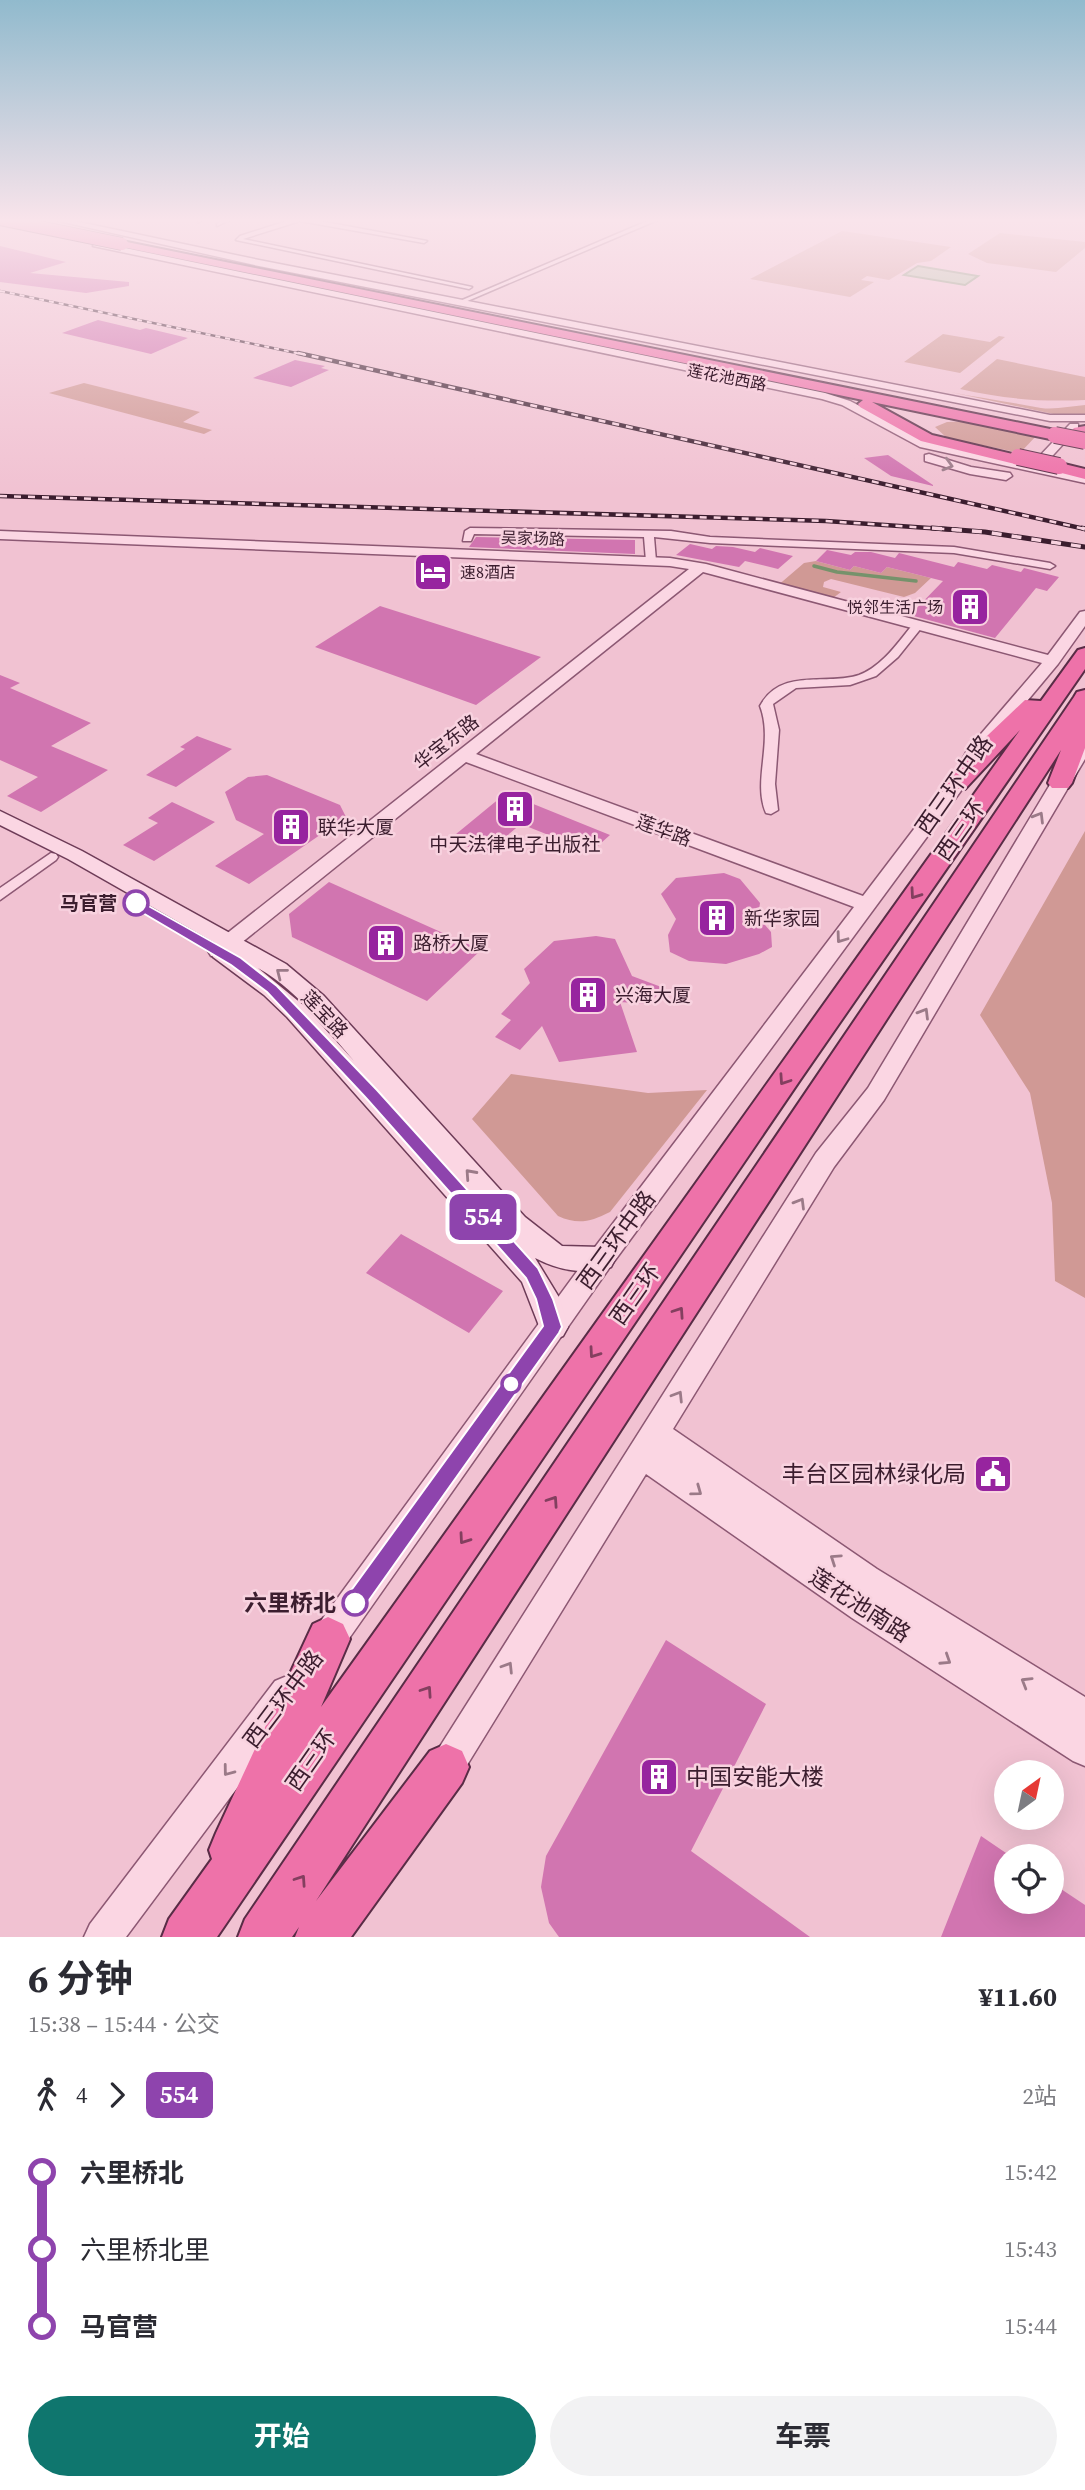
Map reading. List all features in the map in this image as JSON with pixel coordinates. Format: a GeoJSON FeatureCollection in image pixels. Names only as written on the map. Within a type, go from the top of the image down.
{"type":"FeatureCollection","features":[{"type":"Feature","properties":{"kind":"highway","name":"莲花池西路"},"geometry":{"type":"LineString","coordinates":[[443,309],[772,374],[1076,428]]}},
{"type":"Feature","properties":{"kind":"highway","name":"莲花池西路"},"geometry":{"type":"LineString","coordinates":[[454,309],[772,374],[828,393],[991,422],[1076,428]]}},
{"type":"Feature","properties":{"kind":"highway"},"geometry":{"type":"LineString","coordinates":[[490,320],[526,335]]}},
{"type":"Feature","properties":{"kind":"highway"},"geometry":{"type":"LineString","coordinates":[[703,348],[772,374]]}},
{"type":"Feature","properties":{"kind":"highway"},"geometry":{"type":"LineString","coordinates":[[675,366],[772,374]]}},
{"type":"Feature","properties":{"kind":"highway"},"geometry":{"type":"LineString","coordinates":[[828,393],[852,396],[927,438],[1085,475]]}},
{"type":"Feature","properties":{"kind":"highway"},"geometry":{"type":"LineString","coordinates":[[991,422],[964,418],[945,420],[929,428],[944,440],[1016,458]]}},
{"type":"Feature","properties":{"kind":"highway"},"geometry":{"type":"LineString","coordinates":[[957,784],[996,740],[1028,711],[1055,676],[1083,656]]}},
{"type":"Feature","properties":{"kind":"highway","name":"西三环"},"geometry":{"type":"LineString","coordinates":[[195,1926],[797,1061],[1083,656]]}},
{"type":"Feature","properties":{"kind":"highway","name":"西三环"},"geometry":{"type":"LineString","coordinates":[[263,1937],[1085,696]]}},
{"type":"Feature","properties":{"kind":"highway"},"geometry":{"type":"LineString","coordinates":[[1060,783],[1085,719]]}},
{"type":"Feature","properties":{"kind":"highway"},"geometry":{"type":"LineString","coordinates":[[195,1926],[328,1639]]}},
{"type":"Feature","properties":{"kind":"highway"},"geometry":{"type":"LineString","coordinates":[[320,1937],[446,1767]]}},
{"type":"Feature","properties":{"kind":"main road","name":"莲宝路"},"geometry":{"type":"LineString","coordinates":[[0,817],[75,855],[224,946],[236,961],[287,1004],[435,1163],[532,1273],[545,1299],[553,1327]]}},
{"type":"Feature","properties":{"kind":"main road","name":"莲宝路"},"geometry":{"type":"LineString","coordinates":[[0,832],[224,946],[278,969],[316,1002],[515,1225],[536,1244],[567,1260],[601,1259]]}},
{"type":"Feature","properties":{"kind":"street","name":"莲花池西路"},"geometry":{"type":"LineString","coordinates":[[420,309],[675,366],[828,393],[923,444],[1035,468]]}},
{"type":"Feature","properties":{"kind":"street","name":"莲花池西路"},"geometry":{"type":"LineString","coordinates":[[506,309],[703,348],[1076,428]]}},
{"type":"Feature","properties":{"kind":"street"},"geometry":{"type":"LineString","coordinates":[[828,393],[922,455],[942,464],[1085,492]]}},
{"type":"Feature","properties":{"kind":"street"},"geometry":{"type":"LineString","coordinates":[[1035,468],[1076,428]]}},
{"type":"Feature","properties":{"kind":"street"},"geometry":{"type":"LineString","coordinates":[[1035,468],[1085,475]]}},
{"type":"Feature","properties":{"kind":"street"},"geometry":{"type":"LineString","coordinates":[[467,539],[470,531],[649,536],[671,534],[710,540],[954,550],[1049,566]]}},
{"type":"Feature","properties":{"kind":"street"},"geometry":{"type":"LineString","coordinates":[[649,536],[651,561]]}},
{"type":"Feature","properties":{"kind":"street","name":"吴家场路"},"geometry":{"type":"LineString","coordinates":[[3,537],[651,561],[701,567],[1052,661]]}},
{"type":"Feature","properties":{"kind":"street","name":"华宝东路"},"geometry":{"type":"LineString","coordinates":[[224,946],[701,567]]}},
{"type":"Feature","properties":{"kind":"street","name":"西三环中路"},"geometry":{"type":"LineString","coordinates":[[103,1937],[328,1639],[601,1259],[957,784],[974,753],[1052,661],[1085,615]]}},
{"type":"Feature","properties":{"kind":"street"},"geometry":{"type":"LineString","coordinates":[[771,810],[768,782],[772,716],[766,706],[768,702],[790,684],[836,682],[877,671],[918,625]]}},
{"type":"Feature","properties":{"kind":"street"},"geometry":{"type":"LineString","coordinates":[[344,1937],[446,1767],[825,1160],[876,1094],[1060,783],[1085,747]]}},
{"type":"Feature","properties":{"kind":"street","name":"莲华路"},"geometry":{"type":"LineString","coordinates":[[463,755],[866,904]]}},
{"type":"Feature","properties":{"kind":"street"},"geometry":{"type":"LineString","coordinates":[[0,895],[51,857]]}},
{"type":"Feature","properties":{"kind":"street","name":"莲花池南路"},"geometry":{"type":"LineString","coordinates":[[648,1443],[1085,1716]]}},
{"type":"Feature","properties":{"kind":"street","name":"莲花池南路"},"geometry":{"type":"LineString","coordinates":[[648,1443],[863,1607],[1085,1749]]}},
{"type":"Feature","properties":{"kind":"shaded area"},"geometry":{"type":"Polygon","coordinates":[[[943,334],[990,342],[999,336],[1005,337],[960,373],[904,362],[943,334]]]}},
{"type":"Feature","properties":{"kind":"shaded area"},"geometry":{"type":"Polygon","coordinates":[[[997,359],[1085,377],[1085,400],[1022,399],[960,389],[997,359]]]}},
{"type":"Feature","properties":{"kind":"shaded area"},"geometry":{"type":"Polygon","coordinates":[[[84,383],[200,412],[183,422],[212,430],[204,434],[49,393],[84,383]]]}},
{"type":"Feature","properties":{"kind":"shaded area"},"geometry":{"type":"Polygon","coordinates":[[[950,392],[1041,408],[1085,405],[1085,416],[1058,415],[950,392]]]}},
{"type":"Feature","properties":{"kind":"shaded area"},"geometry":{"type":"Polygon","coordinates":[[[973,421],[1037,435],[1020,453],[947,438],[935,427],[947,422],[973,421]]]}},
{"type":"Feature","properties":{"kind":"shaded area"},"geometry":{"type":"Polygon","coordinates":[[[816,561],[850,570],[854,566],[881,573],[887,567],[931,578],[915,593],[904,597],[831,579],[824,582],[823,587],[841,592],[829,601],[776,587],[804,563],[816,561]]]}},
{"type":"Feature","properties":{"kind":"shaded area"},"geometry":{"type":"Polygon","coordinates":[[[1085,831],[1085,1298],[1055,1281],[1052,1203],[1030,1093],[980,1015],[1085,831]]]}},
{"type":"Feature","properties":{"kind":"shaded area"},"geometry":{"type":"Polygon","coordinates":[[[511,1074],[648,1093],[707,1090],[610,1212],[590,1220],[578,1221],[558,1216],[472,1119],[511,1074]]]}},
{"type":"Feature","properties":{"kind":"building"},"geometry":{"type":"Polygon","coordinates":[[[98,320],[188,338],[151,354],[62,333],[98,320]]]}},
{"type":"Feature","properties":{"kind":"building"},"geometry":{"type":"Polygon","coordinates":[[[295,360],[325,366],[321,368],[329,370],[291,387],[253,378],[295,360]]]}},
{"type":"Feature","properties":{"kind":"building"},"geometry":{"type":"Polygon","coordinates":[[[888,455],[933,486],[891,476],[864,458],[888,455]]]}},
{"type":"Feature","properties":{"kind":"building"},"geometry":{"type":"Polygon","coordinates":[[[476,537],[635,540],[635,554],[469,547],[476,537]]]}},
{"type":"Feature","properties":{"kind":"building"},"geometry":{"type":"Polygon","coordinates":[[[690,544],[712,549],[716,546],[733,547],[755,552],[760,548],[793,556],[778,569],[745,561],[739,567],[676,555],[690,544]]]}},
{"type":"Feature","properties":{"kind":"building"},"geometry":{"type":"Polygon","coordinates":[[[827,550],[851,555],[855,552],[871,552],[895,558],[899,553],[954,567],[958,562],[987,569],[992,565],[1021,572],[1024,568],[1059,577],[1047,591],[1036,588],[995,638],[910,615],[943,581],[887,567],[881,573],[854,566],[850,570],[816,561],[827,550]]]}},
{"type":"Feature","properties":{"kind":"building"},"geometry":{"type":"Polygon","coordinates":[[[380,606],[541,657],[476,705],[315,647],[380,606]]]}},
{"type":"Feature","properties":{"kind":"building"},"geometry":{"type":"Polygon","coordinates":[[[0,675],[20,683],[10,688],[91,723],[51,746],[108,770],[41,812],[7,796],[38,777],[0,760],[0,675]]]}},
{"type":"Feature","properties":{"kind":"building"},"geometry":{"type":"Polygon","coordinates":[[[197,736],[232,749],[176,787],[146,775],[185,749],[180,747],[197,736]]]}},
{"type":"Feature","properties":{"kind":"building","name":"联华大厦"},"geometry":{"type":"Polygon","coordinates":[[[267,775],[340,805],[346,817],[249,884],[215,866],[264,834],[236,820],[225,792],[248,777],[267,775]]]}},
{"type":"Feature","properties":{"kind":"building","name":"中天法律电子出版社"},"geometry":{"type":"Polygon","coordinates":[[[506,793],[610,835],[591,852],[521,824],[485,854],[450,839],[506,793]]]}},
{"type":"Feature","properties":{"kind":"building"},"geometry":{"type":"Polygon","coordinates":[[[172,802],[215,822],[154,861],[123,845],[158,823],[148,818],[172,802]]]}},
{"type":"Feature","properties":{"kind":"building","name":"新华家园"},"geometry":{"type":"Polygon","coordinates":[[[724,873],[740,879],[760,903],[758,917],[771,932],[772,947],[726,964],[689,961],[670,952],[668,935],[676,919],[661,894],[676,878],[724,873]]]}},
{"type":"Feature","properties":{"kind":"building","name":"路桥大厦"},"geometry":{"type":"Polygon","coordinates":[[[329,882],[481,950],[427,1001],[292,937],[289,914],[329,882]]]}},
{"type":"Feature","properties":{"kind":"building","name":"兴海大厦"},"geometry":{"type":"Polygon","coordinates":[[[596,936],[615,939],[632,976],[664,988],[648,1004],[620,1002],[637,1052],[559,1062],[542,1026],[520,1050],[495,1037],[511,1020],[501,1014],[530,983],[524,969],[554,941],[596,936]]]}},
{"type":"Feature","properties":{"kind":"building"},"geometry":{"type":"Polygon","coordinates":[[[401,1234],[503,1291],[469,1333],[366,1273],[401,1234]]]}},
{"type":"Feature","properties":{"kind":"building","name":"中国安能大楼"},"geometry":{"type":"Polygon","coordinates":[[[666,1640],[766,1704],[691,1851],[810,1937],[559,1937],[549,1923],[541,1887],[546,1856],[666,1640]]]}},
{"type":"Feature","properties":{"kind":"building"},"geometry":{"type":"Polygon","coordinates":[[[981,1836],[994,1845],[994,1914],[1064,1914],[1064,1891],[1085,1905],[1085,1937],[941,1937],[981,1836]]]}},
{"type":"Feature","properties":{"kind":"waterway"},"geometry":{"type":"LineString","coordinates":[[814,566],[837,572],[916,581]]}},
{"type":"Feature","properties":{"kind":"railway"},"geometry":{"type":"LineString","coordinates":[[88,309],[306,355]]}},
{"type":"Feature","properties":{"kind":"railway"},"geometry":{"type":"LineString","coordinates":[[298,353],[1085,529],[1082,528]]}},
{"type":"Feature","properties":{"kind":"railway"},"geometry":{"type":"LineString","coordinates":[[0,496],[826,521],[958,530]]}},
{"type":"Feature","properties":{"kind":"railway"},"geometry":{"type":"LineString","coordinates":[[932,528],[985,532],[1085,547]]}},
{"type":"Feature","properties":{"kind":"bus line","name":"554"},"geometry":{"type":"LineString","coordinates":[[136,903],[236,961],[295,1011],[532,1273],[545,1299],[553,1327],[355,1603]]}},
{"type":"Feature","properties":{"kind":"place","name":"速8酒店"},"geometry":{"type":"Point","coordinates":[433,572]}},
{"type":"Feature","properties":{"kind":"place","name":"悦邻生活广场"},"geometry":{"type":"Point","coordinates":[970,607]}},
{"type":"Feature","properties":{"kind":"place","name":"中天法律电子出版社"},"geometry":{"type":"Point","coordinates":[515,809]}},
{"type":"Feature","properties":{"kind":"place","name":"联华大厦"},"geometry":{"type":"Point","coordinates":[291,827]}},
{"type":"Feature","properties":{"kind":"place","name":"马官营"},"geometry":{"type":"Point","coordinates":[136,903]}},
{"type":"Feature","properties":{"kind":"place","name":"新华家园"},"geometry":{"type":"Point","coordinates":[717,918]}},
{"type":"Feature","properties":{"kind":"place","name":"路桥大厦"},"geometry":{"type":"Point","coordinates":[386,943]}},
{"type":"Feature","properties":{"kind":"place","name":"兴海大厦"},"geometry":{"type":"Point","coordinates":[588,995]}},
{"type":"Feature","properties":{"kind":"place","name":"丰台区园林绿化局"},"geometry":{"type":"Point","coordinates":[993,1474]}},
{"type":"Feature","properties":{"kind":"place","name":"六里桥北"},"geometry":{"type":"Point","coordinates":[355,1603]}},
{"type":"Feature","properties":{"kind":"place","name":"中国安能大楼"},"geometry":{"type":"Point","coordinates":[659,1777]}}]}
